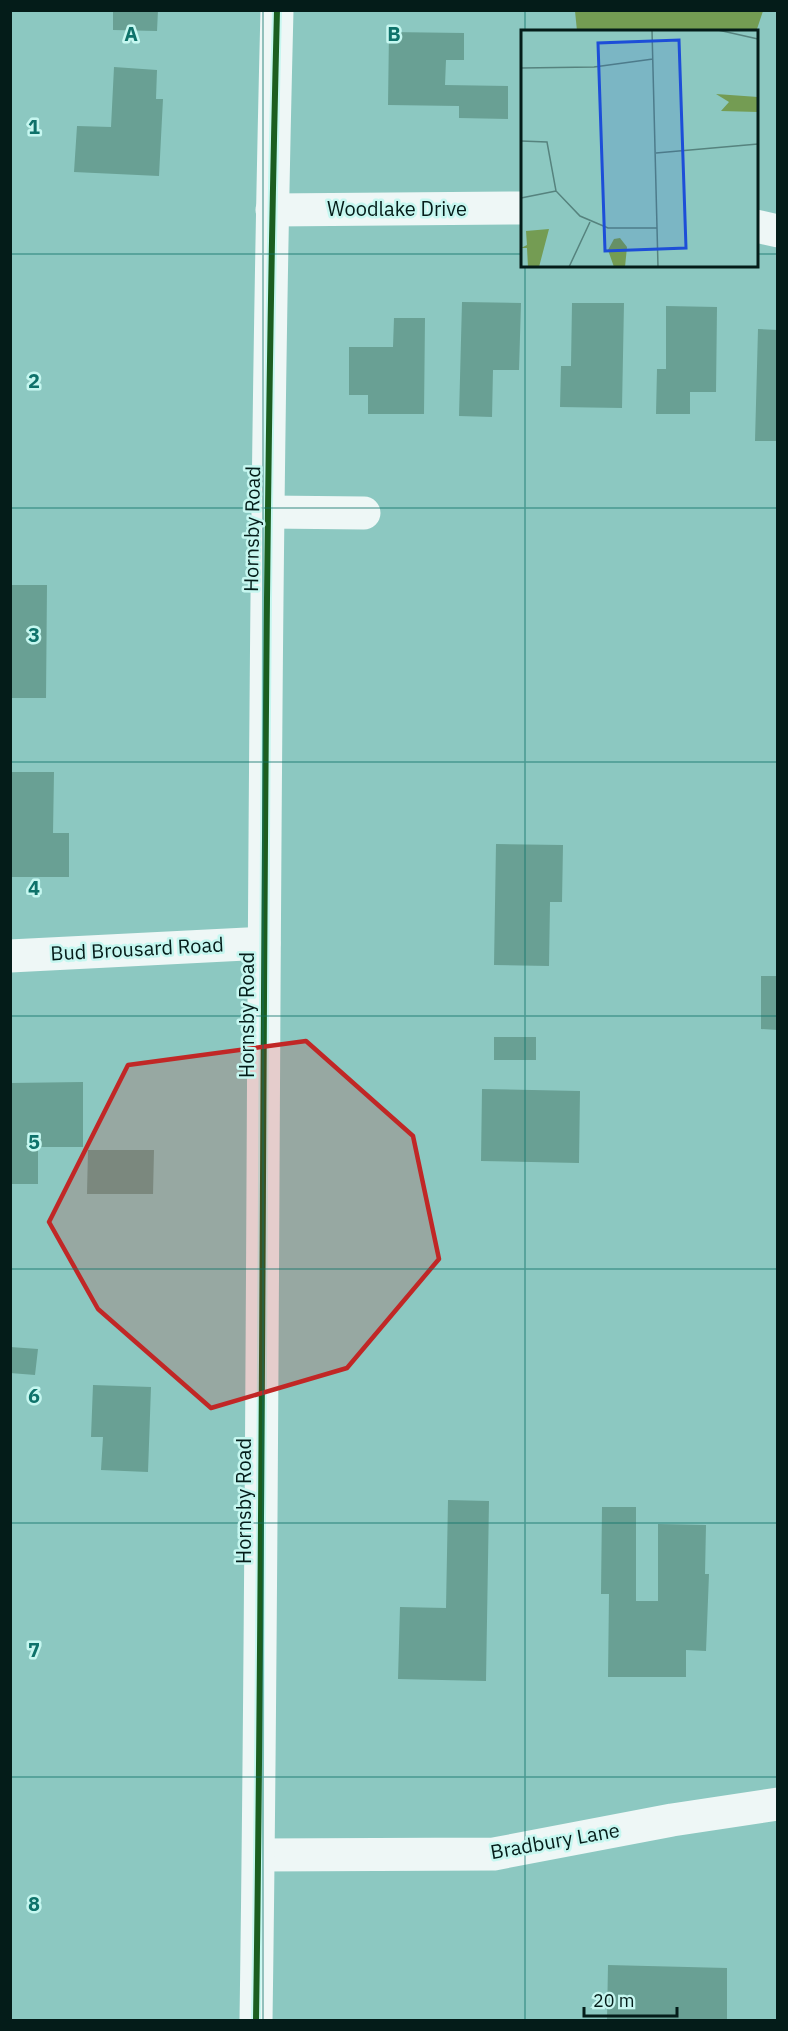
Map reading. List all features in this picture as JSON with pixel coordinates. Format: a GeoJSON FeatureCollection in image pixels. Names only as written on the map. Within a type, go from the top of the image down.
{"type":"FeatureCollection","features":[{"type":"Feature","properties":{"kind":"street","name":"Hornsby Road"},"geometry":{"type":"LineString","coordinates":[[256,2020],[264,943],[272,210],[277,10]]}},
{"type":"Feature","properties":{"kind":"street","name":"Woodlake Drive"},"geometry":{"type":"LineString","coordinates":[[272,210],[521,208]]}},
{"type":"Feature","properties":{"kind":"street"},"geometry":{"type":"LineString","coordinates":[[758,226],[777,231]]}},
{"type":"Feature","properties":{"kind":"street"},"geometry":{"type":"LineString","coordinates":[[269,512],[364,513]]}},
{"type":"Feature","properties":{"kind":"street","name":"Bud Brousard Road"},"geometry":{"type":"LineString","coordinates":[[10,956],[264,943]]}},
{"type":"Feature","properties":{"kind":"street","name":"Bradbury Lane"},"geometry":{"type":"LineString","coordinates":[[259,1855],[494,1854],[672,1820],[777,1804]]}},
{"type":"Feature","properties":{"kind":"highlighted area"},"geometry":{"type":"Polygon","coordinates":[[[306,1041],[413,1136],[439,1259],[347,1368],[211,1408],[98,1309],[49,1222],[128,1065],[306,1041]]]}},
{"type":"Feature","properties":{"kind":"shaded area"},"geometry":{"type":"Polygon","coordinates":[[[575,10],[763,11],[757,30],[577,30],[575,10]]]}},
{"type":"Feature","properties":{"kind":"building"},"geometry":{"type":"Polygon","coordinates":[[[113,10],[158,10],[157,31],[113,30],[113,10]]]}},
{"type":"Feature","properties":{"kind":"building"},"geometry":{"type":"Polygon","coordinates":[[[389,32],[464,33],[464,60],[446,60],[445,85],[508,86],[508,119],[459,118],[459,106],[388,105],[389,32]]]}},
{"type":"Feature","properties":{"kind":"building"},"geometry":{"type":"Polygon","coordinates":[[[114,67],[157,70],[156,99],[163,99],[159,176],[74,172],[77,126],[111,127],[114,67]]]}},
{"type":"Feature","properties":{"kind":"building"},"geometry":{"type":"Polygon","coordinates":[[[462,302],[521,303],[519,370],[493,370],[492,417],[459,416],[462,302]]]}},
{"type":"Feature","properties":{"kind":"building"},"geometry":{"type":"Polygon","coordinates":[[[572,303],[624,303],[622,408],[560,407],[561,366],[571,366],[572,303]]]}},
{"type":"Feature","properties":{"kind":"building"},"geometry":{"type":"Polygon","coordinates":[[[666,306],[717,307],[716,392],[690,392],[690,414],[656,414],[657,369],[666,369],[666,306]]]}},
{"type":"Feature","properties":{"kind":"building"},"geometry":{"type":"Polygon","coordinates":[[[394,318],[425,318],[424,414],[368,414],[368,395],[349,395],[349,347],[393,347],[394,318]]]}},
{"type":"Feature","properties":{"kind":"building"},"geometry":{"type":"Polygon","coordinates":[[[758,329],[778,330],[778,441],[755,441],[758,329]]]}},
{"type":"Feature","properties":{"kind":"building"},"geometry":{"type":"Polygon","coordinates":[[[10,585],[47,585],[46,698],[10,698],[10,585]]]}},
{"type":"Feature","properties":{"kind":"building"},"geometry":{"type":"Polygon","coordinates":[[[10,772],[54,772],[53,833],[69,833],[69,877],[10,877],[10,772]]]}},
{"type":"Feature","properties":{"kind":"building"},"geometry":{"type":"Polygon","coordinates":[[[496,844],[563,845],[562,902],[550,902],[549,966],[494,965],[496,844]]]}},
{"type":"Feature","properties":{"kind":"building"},"geometry":{"type":"Polygon","coordinates":[[[761,976],[778,976],[778,1030],[761,1029],[761,976]]]}},
{"type":"Feature","properties":{"kind":"building"},"geometry":{"type":"Polygon","coordinates":[[[494,1037],[536,1037],[536,1060],[494,1060],[494,1037]]]}},
{"type":"Feature","properties":{"kind":"building"},"geometry":{"type":"Polygon","coordinates":[[[83,1082],[83,1147],[38,1147],[38,1184],[10,1184],[10,1083],[83,1082]]]}},
{"type":"Feature","properties":{"kind":"building"},"geometry":{"type":"Polygon","coordinates":[[[482,1089],[580,1091],[579,1163],[481,1161],[482,1089]]]}},
{"type":"Feature","properties":{"kind":"building"},"geometry":{"type":"Polygon","coordinates":[[[88,1150],[154,1150],[153,1194],[87,1194],[88,1150]]]}},
{"type":"Feature","properties":{"kind":"building"},"geometry":{"type":"Polygon","coordinates":[[[10,1347],[38,1349],[35,1375],[10,1373],[10,1347]]]}},
{"type":"Feature","properties":{"kind":"building"},"geometry":{"type":"Polygon","coordinates":[[[93,1385],[151,1387],[148,1472],[101,1470],[103,1437],[91,1437],[93,1385]]]}},
{"type":"Feature","properties":{"kind":"building"},"geometry":{"type":"Polygon","coordinates":[[[448,1500],[489,1501],[486,1681],[398,1679],[400,1607],[446,1608],[448,1500]]]}},
{"type":"Feature","properties":{"kind":"building"},"geometry":{"type":"Polygon","coordinates":[[[602,1507],[636,1507],[636,1601],[658,1601],[658,1524],[706,1525],[705,1574],[709,1574],[706,1651],[686,1650],[686,1677],[608,1677],[609,1594],[601,1594],[602,1507]]]}},
{"type":"Feature","properties":{"kind":"building"},"geometry":{"type":"Polygon","coordinates":[[[608,1965],[727,1968],[727,2020],[607,2020],[608,1965]]]}},
{"type":"Feature","properties":{"kind":"cycle path"},"geometry":{"type":"LineString","coordinates":[[256,2020],[268,513],[277,10]]}}]}
